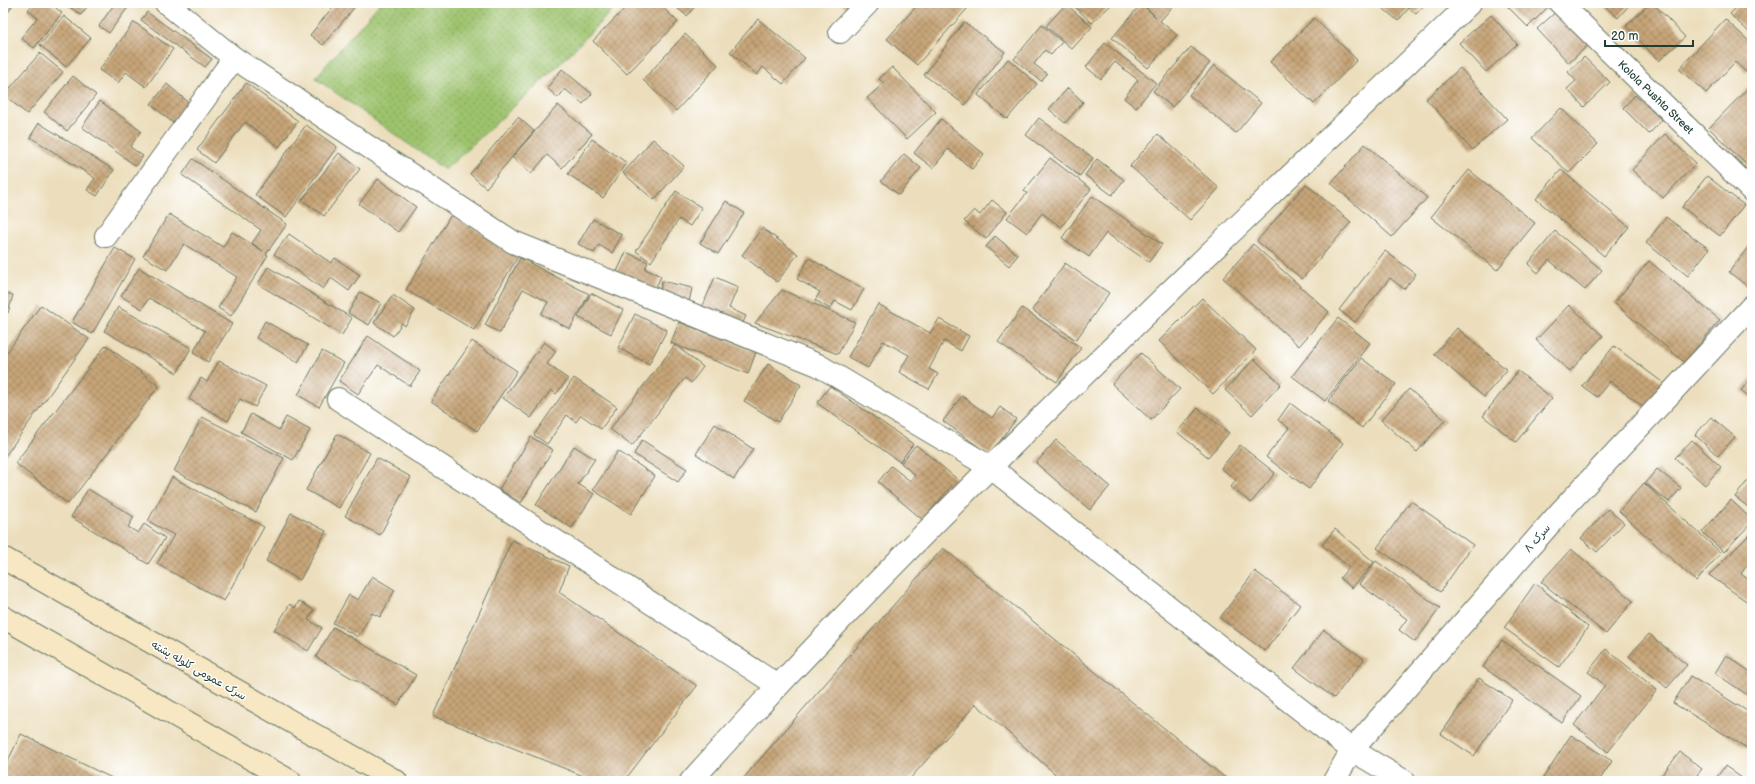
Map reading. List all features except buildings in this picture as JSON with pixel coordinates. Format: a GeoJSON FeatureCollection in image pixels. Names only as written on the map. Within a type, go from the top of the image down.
{"type":"FeatureCollection","features":[{"type":"Feature","properties":{"kind":"main road","name":"سرک عمومی کلوله پشته"},"geometry":{"type":"LineString","coordinates":[[3,558],[396,781]]}},
{"type":"Feature","properties":{"kind":"main road"},"geometry":{"type":"LineString","coordinates":[[3,617],[290,781]]}},
{"type":"Feature","properties":{"kind":"street"},"geometry":{"type":"LineString","coordinates":[[166,3],[234,58],[513,242],[818,365],[990,467],[1352,750],[1404,781]]}},
{"type":"Feature","properties":{"kind":"street"},"geometry":{"type":"LineString","coordinates":[[840,32],[868,3]]}},
{"type":"Feature","properties":{"kind":"street"},"geometry":{"type":"LineString","coordinates":[[691,781],[777,685],[990,467],[1470,3]]}},
{"type":"Feature","properties":{"kind":"street","name":"Kolola Pushta Street"},"geometry":{"type":"LineString","coordinates":[[1560,3],[1752,191]]}},
{"type":"Feature","properties":{"kind":"street"},"geometry":{"type":"LineString","coordinates":[[106,236],[234,58]]}},
{"type":"Feature","properties":{"kind":"street","name":"سرک ۸"},"geometry":{"type":"LineString","coordinates":[[1334,781],[1352,750],[1561,510],[1752,306]]}},
{"type":"Feature","properties":{"kind":"street"},"geometry":{"type":"LineString","coordinates":[[338,399],[777,685]]}},
{"type":"Feature","properties":{"kind":"green space"},"geometry":{"type":"Polygon","coordinates":[[[380,3],[619,3],[560,64],[445,170],[315,78],[380,3]]]}}]}
